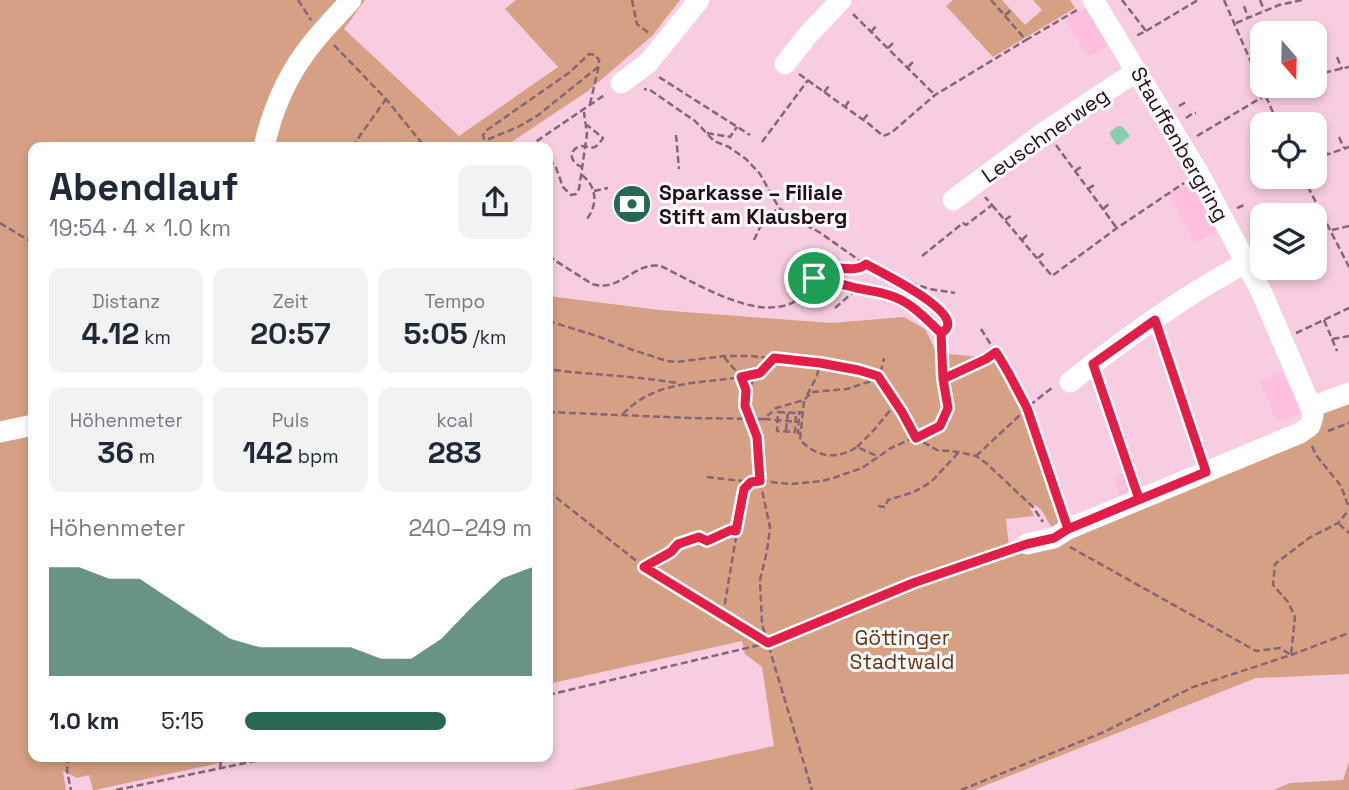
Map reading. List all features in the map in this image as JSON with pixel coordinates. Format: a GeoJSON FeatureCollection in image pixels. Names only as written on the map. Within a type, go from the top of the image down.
{"type":"FeatureCollection","features":[{"type":"Feature","properties":{"kind":"street"},"geometry":{"type":"LineString","coordinates":[[265,142],[286,85],[304,53],[351,0]]}},
{"type":"Feature","properties":{"kind":"street"},"geometry":{"type":"LineString","coordinates":[[621,83],[645,67],[699,0]]}},
{"type":"Feature","properties":{"kind":"street","name":"Stauffenbergring"},"geometry":{"type":"LineString","coordinates":[[1086,4],[1122,45],[1183,145],[1261,291],[1311,407]]}},
{"type":"Feature","properties":{"kind":"street"},"geometry":{"type":"LineString","coordinates":[[785,64],[807,36],[845,5]]}},
{"type":"Feature","properties":{"kind":"street","name":"Leuschnerweg"},"geometry":{"type":"LineString","coordinates":[[953,200],[1046,131],[1137,71]]}},
{"type":"Feature","properties":{"kind":"street"},"geometry":{"type":"LineString","coordinates":[[1061,384],[1216,279],[1246,263]]}},
{"type":"Feature","properties":{"kind":"street"},"geometry":{"type":"LineString","coordinates":[[1027,544],[1061,533],[1305,430],[1310,426],[1311,407],[1349,393]]}},
{"type":"Feature","properties":{"kind":"street"},"geometry":{"type":"LineString","coordinates":[[0,432],[28,426]]}},
{"type":"Feature","properties":{"kind":"path"},"geometry":{"type":"LineString","coordinates":[[632,0],[637,24],[663,45]]}},
{"type":"Feature","properties":{"kind":"path"},"geometry":{"type":"LineString","coordinates":[[991,0],[1026,40]]}},
{"type":"Feature","properties":{"kind":"path"},"geometry":{"type":"LineString","coordinates":[[1122,0],[1146,31]]}},
{"type":"Feature","properties":{"kind":"path"},"geometry":{"type":"LineString","coordinates":[[1122,45],[1198,0]]}},
{"type":"Feature","properties":{"kind":"path"},"geometry":{"type":"LineString","coordinates":[[1224,0],[1250,60]]}},
{"type":"Feature","properties":{"kind":"path"},"geometry":{"type":"LineString","coordinates":[[1260,0],[1264,10]]}},
{"type":"Feature","properties":{"kind":"path"},"geometry":{"type":"LineString","coordinates":[[1277,0],[1279,5]]}},
{"type":"Feature","properties":{"kind":"path"},"geometry":{"type":"LineString","coordinates":[[1234,23],[1264,10],[1302,0]]}},
{"type":"Feature","properties":{"kind":"path"},"geometry":{"type":"LineString","coordinates":[[762,142],[808,80],[883,136],[891,133],[935,95],[1086,4]]}},
{"type":"Feature","properties":{"kind":"path"},"geometry":{"type":"LineString","coordinates":[[845,5],[935,95]]}},
{"type":"Feature","properties":{"kind":"path"},"geometry":{"type":"LineString","coordinates":[[1244,6],[1248,17]]}},
{"type":"Feature","properties":{"kind":"path"},"geometry":{"type":"LineString","coordinates":[[1005,15],[1011,10]]}},
{"type":"Feature","properties":{"kind":"path"},"geometry":{"type":"LineString","coordinates":[[871,32],[876,26]]}},
{"type":"Feature","properties":{"kind":"path"},"geometry":{"type":"LineString","coordinates":[[322,33],[386,99],[421,142]]}},
{"type":"Feature","properties":{"kind":"path"},"geometry":{"type":"LineString","coordinates":[[888,48],[893,43]]}},
{"type":"Feature","properties":{"kind":"path"},"geometry":{"type":"LineString","coordinates":[[590,106],[598,67],[599,60],[595,55],[586,55],[570,72],[486,130],[484,139],[518,127],[537,116],[598,67]]}},
{"type":"Feature","properties":{"kind":"path"},"geometry":{"type":"LineString","coordinates":[[1337,57],[1342,69]]}},
{"type":"Feature","properties":{"kind":"path"},"geometry":{"type":"LineString","coordinates":[[908,67],[913,62]]}},
{"type":"Feature","properties":{"kind":"path"},"geometry":{"type":"LineString","coordinates":[[645,67],[750,135]]}},
{"type":"Feature","properties":{"kind":"path"},"geometry":{"type":"LineString","coordinates":[[1327,72],[1349,67]]}},
{"type":"Feature","properties":{"kind":"path"},"geometry":{"type":"LineString","coordinates":[[536,142],[621,83],[650,90],[695,121],[714,141],[729,147],[746,159],[760,174],[779,208],[936,305],[947,318],[948,326],[946,331],[941,333]]}},
{"type":"Feature","properties":{"kind":"path"},"geometry":{"type":"LineString","coordinates":[[824,92],[829,86]]}},
{"type":"Feature","properties":{"kind":"path"},"geometry":{"type":"LineString","coordinates":[[1183,145],[1259,98]]}},
{"type":"Feature","properties":{"kind":"path"},"geometry":{"type":"LineString","coordinates":[[356,142],[386,99]]}},
{"type":"Feature","properties":{"kind":"path"},"geometry":{"type":"LineString","coordinates":[[845,107],[849,101]]}},
{"type":"Feature","properties":{"kind":"path"},"geometry":{"type":"LineString","coordinates":[[553,164],[563,187],[570,195],[576,194],[583,167],[587,125],[584,111]]}},
{"type":"Feature","properties":{"kind":"path"},"geometry":{"type":"LineString","coordinates":[[863,120],[867,114]]}},
{"type":"Feature","properties":{"kind":"path"},"geometry":{"type":"LineString","coordinates":[[583,167],[572,160],[575,148],[592,148],[603,138],[587,125]]}},
{"type":"Feature","properties":{"kind":"path"},"geometry":{"type":"LineString","coordinates":[[707,133],[730,137],[737,127]]}},
{"type":"Feature","properties":{"kind":"path"},"geometry":{"type":"LineString","coordinates":[[1046,131],[1117,228]]}},
{"type":"Feature","properties":{"kind":"path"},"geometry":{"type":"LineString","coordinates":[[676,135],[679,169]]}},
{"type":"Feature","properties":{"kind":"path"},"geometry":{"type":"LineString","coordinates":[[1339,137],[1344,149]]}},
{"type":"Feature","properties":{"kind":"path"},"geometry":{"type":"LineString","coordinates":[[1327,154],[1349,147]]}},
{"type":"Feature","properties":{"kind":"path"},"geometry":{"type":"LineString","coordinates":[[1075,171],[1081,167]]}},
{"type":"Feature","properties":{"kind":"path"},"geometry":{"type":"LineString","coordinates":[[582,175],[594,191],[594,206],[587,219]]}},
{"type":"Feature","properties":{"kind":"path"},"geometry":{"type":"LineString","coordinates":[[975,183],[1052,276],[1178,186]]}},
{"type":"Feature","properties":{"kind":"path"},"geometry":{"type":"LineString","coordinates":[[1088,189],[1094,185]]}},
{"type":"Feature","properties":{"kind":"path"},"geometry":{"type":"LineString","coordinates":[[594,191],[608,188]]}},
{"type":"Feature","properties":{"kind":"path"},"geometry":{"type":"LineString","coordinates":[[1103,209],[1109,204]]}},
{"type":"Feature","properties":{"kind":"path"},"geometry":{"type":"LineString","coordinates":[[922,256],[963,223],[967,225],[992,205]]}},
{"type":"Feature","properties":{"kind":"path"},"geometry":{"type":"LineString","coordinates":[[754,240],[764,221],[779,208]]}},
{"type":"Feature","properties":{"kind":"path"},"geometry":{"type":"LineString","coordinates":[[1005,220],[1012,215]]}},
{"type":"Feature","properties":{"kind":"path"},"geometry":{"type":"LineString","coordinates":[[0,223],[28,240]]}},
{"type":"Feature","properties":{"kind":"path"},"geometry":{"type":"LineString","coordinates":[[1327,224],[1349,267]]}},
{"type":"Feature","properties":{"kind":"path"},"geometry":{"type":"LineString","coordinates":[[1330,230],[1349,226]]}},
{"type":"Feature","properties":{"kind":"path"},"geometry":{"type":"LineString","coordinates":[[1022,240],[1028,234]]}},
{"type":"Feature","properties":{"kind":"path"},"geometry":{"type":"LineString","coordinates":[[1038,258],[1044,253]]}},
{"type":"Feature","properties":{"kind":"path"},"geometry":{"type":"LineString","coordinates":[[553,259],[600,287],[621,282],[634,272],[653,264],[735,301],[761,307],[793,303],[813,284],[842,283],[903,300],[941,333],[943,379],[948,408],[940,426],[891,448],[862,468],[822,481],[792,484],[707,477]]}},
{"type":"Feature","properties":{"kind":"path"},"geometry":{"type":"LineString","coordinates":[[813,284],[816,273],[822,269],[858,269],[866,264]]}},
{"type":"Feature","properties":{"kind":"path"},"geometry":{"type":"LineString","coordinates":[[887,276],[930,289],[955,293]]}},
{"type":"Feature","properties":{"kind":"path"},"geometry":{"type":"LineString","coordinates":[[835,308],[858,288]]}},
{"type":"Feature","properties":{"kind":"path"},"geometry":{"type":"LineString","coordinates":[[1281,340],[1349,309]]}},
{"type":"Feature","properties":{"kind":"path"},"geometry":{"type":"LineString","coordinates":[[1155,320],[1206,472]]}},
{"type":"Feature","properties":{"kind":"path"},"geometry":{"type":"LineString","coordinates":[[1324,320],[1338,351]]}},
{"type":"Feature","properties":{"kind":"path"},"geometry":{"type":"LineString","coordinates":[[553,323],[667,361],[724,356],[774,358],[820,363],[878,376],[916,438],[937,450],[976,456],[1061,533],[1256,652],[1280,648],[1291,655]]}},
{"type":"Feature","properties":{"kind":"path"},"geometry":{"type":"LineString","coordinates":[[981,328],[1027,408],[1055,490],[1061,533]]}},
{"type":"Feature","properties":{"kind":"path"},"geometry":{"type":"LineString","coordinates":[[1332,339],[1349,336]]}},
{"type":"Feature","properties":{"kind":"path"},"geometry":{"type":"LineString","coordinates":[[1166,352],[1173,350]]}},
{"type":"Feature","properties":{"kind":"path"},"geometry":{"type":"LineString","coordinates":[[943,379],[996,352]]}},
{"type":"Feature","properties":{"kind":"path"},"geometry":{"type":"LineString","coordinates":[[724,356],[741,377],[746,390],[745,406],[757,437],[760,481],[770,527],[760,580],[762,624],[813,790]]}},
{"type":"Feature","properties":{"kind":"path"},"geometry":{"type":"LineString","coordinates":[[746,390],[774,358]]}},
{"type":"Feature","properties":{"kind":"path"},"geometry":{"type":"LineString","coordinates":[[764,419],[776,408],[804,400],[812,393],[847,389],[874,380],[881,372],[884,358]]}},
{"type":"Feature","properties":{"kind":"path"},"geometry":{"type":"LineString","coordinates":[[820,363],[817,376],[804,400],[800,440],[808,449],[832,456],[845,454],[857,447],[875,429],[895,402]]}},
{"type":"Feature","properties":{"kind":"path"},"geometry":{"type":"LineString","coordinates":[[1093,364],[1139,499]]}},
{"type":"Feature","properties":{"kind":"path"},"geometry":{"type":"LineString","coordinates":[[554,370],[648,378],[680,384]]}},
{"type":"Feature","properties":{"kind":"path"},"geometry":{"type":"LineString","coordinates":[[1173,375],[1181,372]]}},
{"type":"Feature","properties":{"kind":"path"},"geometry":{"type":"LineString","coordinates":[[623,414],[633,404],[652,393],[680,384],[718,381],[760,373]]}},
{"type":"Feature","properties":{"kind":"path"},"geometry":{"type":"LineString","coordinates":[[976,456],[1027,408],[1061,384]]}},
{"type":"Feature","properties":{"kind":"path"},"geometry":{"type":"LineString","coordinates":[[1103,393],[1110,390]]}},
{"type":"Feature","properties":{"kind":"path"},"geometry":{"type":"LineString","coordinates":[[1181,398],[1188,396]]}},
{"type":"Feature","properties":{"kind":"path"},"geometry":{"type":"LineString","coordinates":[[553,412],[797,422]]}},
{"type":"Feature","properties":{"kind":"path"},"geometry":{"type":"LineString","coordinates":[[801,433],[798,433],[797,422],[796,413],[778,412],[776,431],[795,432],[797,422],[799,412],[803,413]]}},
{"type":"Feature","properties":{"kind":"path"},"geometry":{"type":"LineString","coordinates":[[786,431],[788,413]]}},
{"type":"Feature","properties":{"kind":"path"},"geometry":{"type":"LineString","coordinates":[[1111,418],[1118,415]]}},
{"type":"Feature","properties":{"kind":"path"},"geometry":{"type":"LineString","coordinates":[[1189,421],[1196,418]]}},
{"type":"Feature","properties":{"kind":"path"},"geometry":{"type":"LineString","coordinates":[[1291,655],[1295,617],[1288,602],[1273,585],[1275,564],[1309,538],[1338,523],[1349,509],[1340,486],[1316,455],[1305,430]]}},
{"type":"Feature","properties":{"kind":"path"},"geometry":{"type":"LineString","coordinates":[[1119,440],[1126,437]]}},
{"type":"Feature","properties":{"kind":"path"},"geometry":{"type":"LineString","coordinates":[[1040,446],[1049,443]]}},
{"type":"Feature","properties":{"kind":"path"},"geometry":{"type":"LineString","coordinates":[[857,447],[879,457]]}},
{"type":"Feature","properties":{"kind":"path"},"geometry":{"type":"LineString","coordinates":[[878,506],[885,508],[888,500],[914,492],[931,482],[959,452]]}},
{"type":"Feature","properties":{"kind":"path"},"geometry":{"type":"LineString","coordinates":[[1126,463],[1135,460]]}},
{"type":"Feature","properties":{"kind":"path"},"geometry":{"type":"LineString","coordinates":[[1047,467],[1057,464]]}},
{"type":"Feature","properties":{"kind":"path"},"geometry":{"type":"LineString","coordinates":[[723,615],[744,489],[751,482]]}},
{"type":"Feature","properties":{"kind":"path"},"geometry":{"type":"LineString","coordinates":[[1055,490],[1065,487]]}},
{"type":"Feature","properties":{"kind":"path"},"geometry":{"type":"LineString","coordinates":[[553,497],[644,567],[768,643]]}},
{"type":"Feature","properties":{"kind":"path"},"geometry":{"type":"LineString","coordinates":[[1338,523],[1349,533]]}},
{"type":"Feature","properties":{"kind":"path"},"geometry":{"type":"LineString","coordinates":[[644,567],[671,552],[678,544],[699,537],[707,541],[731,530],[736,531]]}},
{"type":"Feature","properties":{"kind":"path"},"geometry":{"type":"LineString","coordinates":[[553,694],[768,643],[913,583],[1027,544]]}},
{"type":"Feature","properties":{"kind":"path"},"geometry":{"type":"LineString","coordinates":[[961,790],[1104,732],[1193,687],[1349,633]]}},
{"type":"Feature","properties":{"kind":"path"},"geometry":{"type":"LineString","coordinates":[[68,762],[71,790]]}},
{"type":"Feature","properties":{"kind":"path"},"geometry":{"type":"LineString","coordinates":[[219,768],[220,762]]}},
{"type":"Feature","properties":{"kind":"path"},"geometry":{"type":"LineString","coordinates":[[116,790],[249,762]]}},
{"type":"Feature","properties":{"kind":"shaded area"},"geometry":{"type":"Polygon","coordinates":[[[1087,6],[1110,44],[1088,57],[1065,19],[1087,6]]]}},
{"type":"Feature","properties":{"kind":"shaded area"},"geometry":{"type":"Polygon","coordinates":[[[1118,126],[1122,126],[1130,136],[1119,145],[1110,135],[1118,126]]]}},
{"type":"Feature","properties":{"kind":"shaded area"},"geometry":{"type":"Polygon","coordinates":[[[1192,182],[1218,230],[1195,243],[1169,194],[1192,182]]]}},
{"type":"Feature","properties":{"kind":"shaded area"},"geometry":{"type":"Polygon","coordinates":[[[1283,372],[1300,413],[1277,423],[1260,381],[1283,372]]]}},
{"type":"Feature","properties":{"kind":"shaded area"},"geometry":{"type":"Polygon","coordinates":[[[1127,472],[1135,496],[1121,501],[1113,477],[1127,472]]]}},
{"type":"Feature","properties":{"kind":"green space"},"geometry":{"type":"Polygon","coordinates":[[[0,0],[365,0],[344,29],[459,136],[558,67],[505,9],[516,0],[680,0],[652,36],[588,91],[512,142],[28,142],[28,762],[223,762],[95,790],[89,775],[77,778],[63,771],[66,790],[0,790],[0,0]]]}},
{"type":"Feature","properties":{"kind":"green space"},"geometry":{"type":"Polygon","coordinates":[[[953,0],[1002,0],[1025,25],[1042,10],[1033,0],[1070,0],[1075,8],[993,57],[946,6],[953,0]]]}},
{"type":"Feature","properties":{"kind":"green space","name":"Göttinger Stadtwald"},"geometry":{"type":"Polygon","coordinates":[[[553,297],[659,310],[831,323],[904,317],[925,329],[937,353],[993,358],[1020,402],[1063,525],[1054,529],[1042,511],[1032,505],[1030,508],[1034,516],[1006,519],[1010,557],[1050,544],[1349,402],[1349,674],[1256,678],[974,790],[571,790],[774,746],[762,667],[745,654],[742,641],[553,683],[553,297]]]}},
{"type":"Feature","properties":{"kind":"green space"},"geometry":{"type":"Polygon","coordinates":[[[1349,762],[1349,790],[1273,790],[1290,783],[1343,780],[1349,762]]]}},
{"type":"Feature","properties":{"kind":"place","name":"Sparkasse – Filiale Stift am Klausberg"},"geometry":{"type":"Point","coordinates":[632,204]}},
{"type":"Feature","properties":{"kind":"route"},"geometry":{"type":"LineString","coordinates":[[814,278],[813,284],[842,283],[903,300],[941,333],[943,379],[948,408],[940,426],[916,438],[878,376],[820,363],[774,358],[760,373],[741,377],[746,390],[745,406],[757,437],[760,481],[751,482],[744,489],[736,531],[731,530],[707,541],[699,537],[678,544],[671,552],[644,567],[768,643],[913,583],[1027,544],[1054,538],[1068,529],[1139,499],[1093,364],[1155,320],[1206,472],[1068,529],[1027,408],[996,352],[943,379],[941,353],[941,333],[946,331],[948,326],[947,318],[936,305],[866,264],[858,269],[822,269],[814,278]]}}]}
